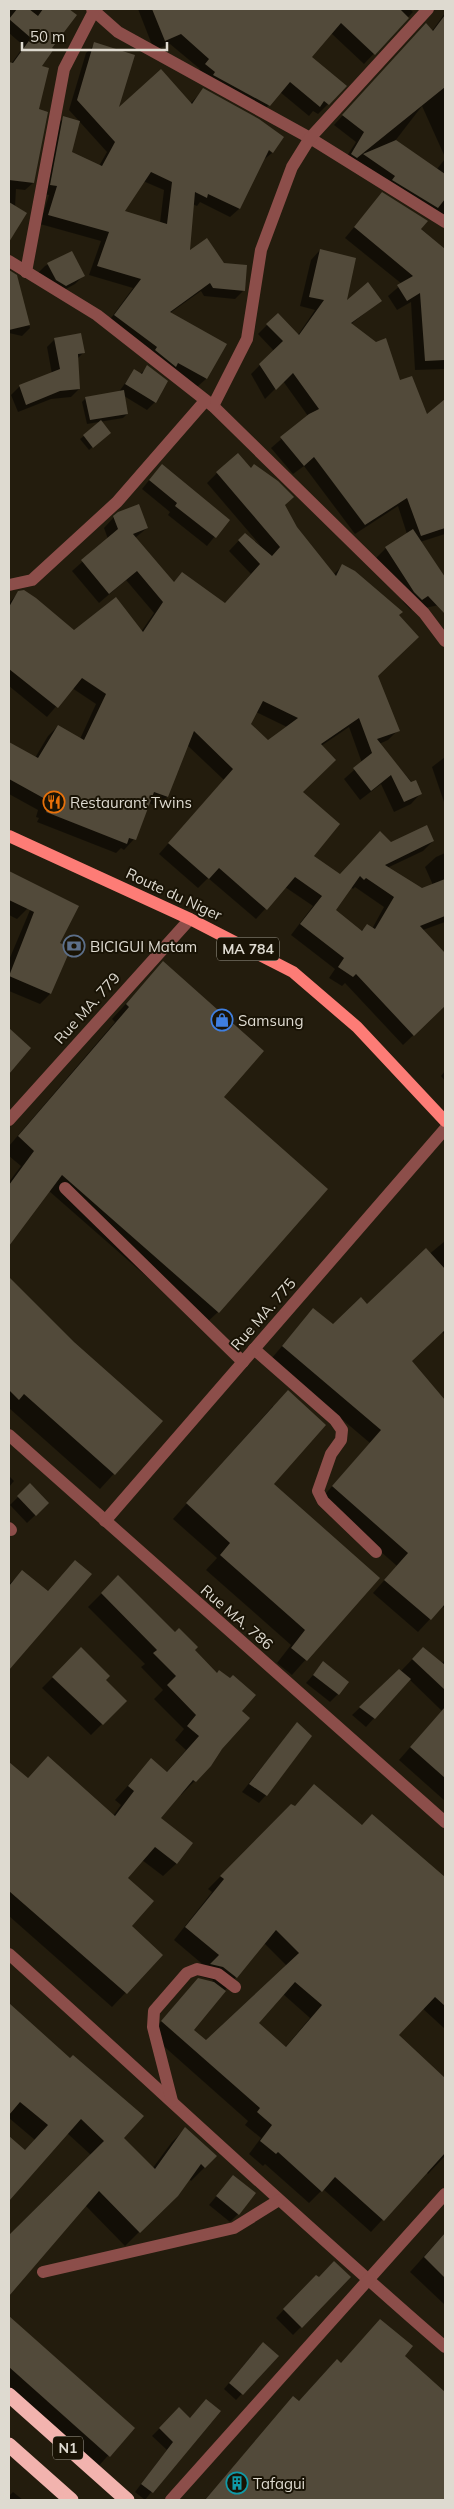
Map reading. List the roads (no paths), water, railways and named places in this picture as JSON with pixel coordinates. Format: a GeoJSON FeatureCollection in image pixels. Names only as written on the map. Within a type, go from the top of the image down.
{"type":"FeatureCollection","features":[{"type":"Feature","properties":{"kind":"highway","name":"N1"},"geometry":{"type":"LineString","coordinates":[[9,2396],[128,2500]]}},
{"type":"Feature","properties":{"kind":"highway","name":"N1"},"geometry":{"type":"LineString","coordinates":[[9,2445],[71,2500]]}},
{"type":"Feature","properties":{"kind":"main road","name":"Route du Niger"},"geometry":{"type":"LineString","coordinates":[[9,836],[190,919],[293,972],[357,1027],[445,1121]]}},
{"type":"Feature","properties":{"kind":"street"},"geometry":{"type":"LineString","coordinates":[[26,272],[64,69],[93,9],[118,32],[310,138],[445,222]]}},
{"type":"Feature","properties":{"kind":"street"},"geometry":{"type":"LineString","coordinates":[[9,585],[32,580],[117,502],[209,404],[247,339],[261,250],[292,167],[310,138],[428,9]]}},
{"type":"Feature","properties":{"kind":"street"},"geometry":{"type":"LineString","coordinates":[[9,261],[97,315],[209,404],[424,613],[445,642]]}},
{"type":"Feature","properties":{"kind":"street","name":"Rue MA. 779"},"geometry":{"type":"LineString","coordinates":[[9,1120],[190,919]]}},
{"type":"Feature","properties":{"kind":"street","name":"Rue MA. 775"},"geometry":{"type":"LineString","coordinates":[[105,1521],[445,1129]]}},
{"type":"Feature","properties":{"kind":"street"},"geometry":{"type":"LineString","coordinates":[[65,1188],[243,1362]]}},
{"type":"Feature","properties":{"kind":"street"},"geometry":{"type":"LineString","coordinates":[[254,1349],[335,1420],[342,1430],[341,1440],[330,1454],[318,1491],[323,1501],[376,1552]]}},
{"type":"Feature","properties":{"kind":"street","name":"Rue MA. 786"},"geometry":{"type":"LineString","coordinates":[[9,1435],[445,1822]]}},
{"type":"Feature","properties":{"kind":"street"},"geometry":{"type":"LineString","coordinates":[[9,1954],[368,2281],[445,2347]]}},
{"type":"Feature","properties":{"kind":"street"},"geometry":{"type":"LineString","coordinates":[[172,2101],[153,2027],[154,2011],[187,1974],[197,1969],[218,1974],[236,1988]]}},
{"type":"Feature","properties":{"kind":"street"},"geometry":{"type":"LineString","coordinates":[[171,2500],[445,2194]]}},
{"type":"Feature","properties":{"kind":"street"},"geometry":{"type":"LineString","coordinates":[[43,2272],[234,2228],[279,2200]]}},
{"type":"Feature","properties":{"kind":"place","name":"Restaurant Twins"},"geometry":{"type":"Point","coordinates":[54,802]}},
{"type":"Feature","properties":{"kind":"place","name":"BICIGUI Matam"},"geometry":{"type":"Point","coordinates":[74,946]}},
{"type":"Feature","properties":{"kind":"place","name":"Samsung"},"geometry":{"type":"Point","coordinates":[222,1020]}},
{"type":"Feature","properties":{"kind":"place","name":"Tafagui"},"geometry":{"type":"Point","coordinates":[237,2483]}}]}
